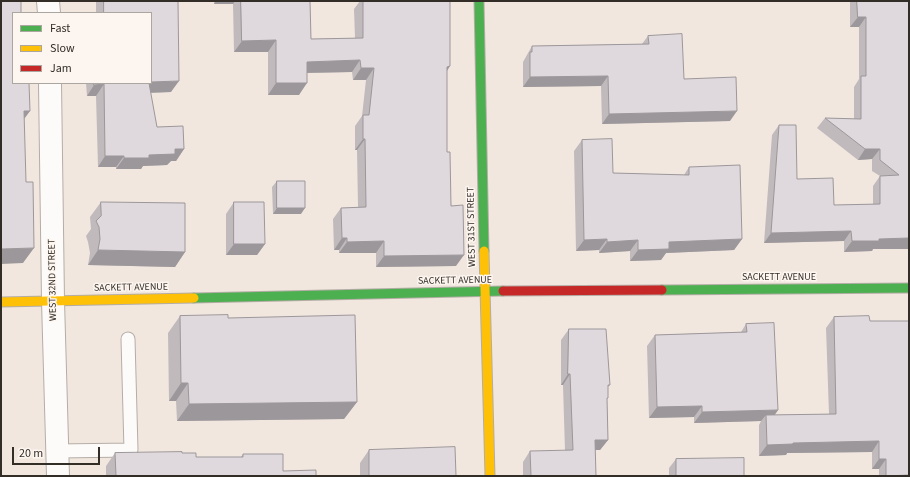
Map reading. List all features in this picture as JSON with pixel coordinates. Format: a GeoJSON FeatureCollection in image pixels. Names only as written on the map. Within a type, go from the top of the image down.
{"type":"FeatureCollection","features":[{"type":"Feature","properties":{"kind":"street"},"geometry":{"type":"LineString","coordinates":[[48,1],[49,12]]}},
{"type":"Feature","properties":{"kind":"street","name":"WEST 31ST STREET"},"geometry":{"type":"LineString","coordinates":[[479,1],[484,292],[490,476]]}},
{"type":"Feature","properties":{"kind":"street","name":"WEST 32ND STREET"},"geometry":{"type":"LineString","coordinates":[[50,84],[53,301],[58,476]]}},
{"type":"Feature","properties":{"kind":"street","name":"SACKETT AVENUE"},"geometry":{"type":"LineString","coordinates":[[1,302],[484,292],[909,288]]}},
{"type":"Feature","properties":{"kind":"lane"},"geometry":{"type":"LineString","coordinates":[[58,451],[131,450],[128,339]]}},
{"type":"Feature","properties":{"kind":"building"},"geometry":{"type":"Polygon","coordinates":[[[1,1],[21,1],[21,12],[12,12],[12,84],[29,84],[30,111],[24,111],[26,182],[33,182],[34,248],[1,249],[1,1]]]}},
{"type":"Feature","properties":{"kind":"building"},"geometry":{"type":"Polygon","coordinates":[[[104,1],[178,1],[179,81],[152,82],[152,12],[104,12],[104,1]]]}},
{"type":"Feature","properties":{"kind":"building"},"geometry":{"type":"Polygon","coordinates":[[[241,1],[310,1],[311,39],[363,38],[363,1],[450,1],[450,66],[447,67],[447,152],[450,152],[451,206],[463,205],[464,255],[384,256],[384,241],[347,242],[347,238],[342,238],[341,208],[366,207],[365,139],[363,139],[363,115],[369,115],[374,68],[361,68],[360,60],[307,62],[307,83],[276,83],[276,40],[242,41],[241,1]]]}},
{"type":"Feature","properties":{"kind":"building"},"geometry":{"type":"Polygon","coordinates":[[[857,1],[909,1],[909,238],[879,239],[879,241],[852,241],[851,231],[771,233],[779,125],[796,125],[797,179],[833,178],[834,205],[880,204],[880,176],[899,175],[880,160],[880,149],[865,149],[825,118],[861,119],[861,76],[866,76],[866,17],[858,17],[857,1]]]}},
{"type":"Feature","properties":{"kind":"building"},"geometry":{"type":"Polygon","coordinates":[[[682,34],[684,79],[736,77],[737,111],[609,114],[608,76],[530,77],[530,52],[532,52],[532,46],[649,44],[648,36],[682,34]]]}},
{"type":"Feature","properties":{"kind":"building"},"geometry":{"type":"Polygon","coordinates":[[[104,84],[149,84],[157,127],[183,126],[184,149],[175,149],[175,154],[149,155],[149,158],[105,156],[104,84]]]}},
{"type":"Feature","properties":{"kind":"building"},"geometry":{"type":"Polygon","coordinates":[[[612,139],[613,173],[689,175],[689,167],[740,165],[742,239],[669,242],[669,249],[638,250],[638,240],[607,242],[607,239],[584,240],[582,140],[612,139]]]}},
{"type":"Feature","properties":{"kind":"building"},"geometry":{"type":"Polygon","coordinates":[[[277,181],[305,181],[305,208],[277,208],[277,181]]]}},
{"type":"Feature","properties":{"kind":"building"},"geometry":{"type":"Polygon","coordinates":[[[101,202],[185,203],[185,252],[98,250],[100,239],[99,227],[96,221],[101,216],[101,202]]]}},
{"type":"Feature","properties":{"kind":"building"},"geometry":{"type":"Polygon","coordinates":[[[234,202],[264,202],[265,244],[234,244],[234,202]]]}},
{"type":"Feature","properties":{"kind":"building"},"geometry":{"type":"Polygon","coordinates":[[[228,315],[228,318],[355,315],[357,402],[189,404],[188,383],[181,383],[180,316],[228,315]]]}},
{"type":"Feature","properties":{"kind":"building"},"geometry":{"type":"Polygon","coordinates":[[[869,316],[870,321],[909,321],[909,475],[886,476],[886,459],[879,459],[879,441],[767,445],[766,415],[836,414],[834,317],[869,316]]]}},
{"type":"Feature","properties":{"kind":"building"},"geometry":{"type":"Polygon","coordinates":[[[774,323],[778,410],[702,412],[702,406],[657,407],[655,335],[747,332],[746,324],[774,323]]]}},
{"type":"Feature","properties":{"kind":"building"},"geometry":{"type":"Polygon","coordinates":[[[569,329],[606,329],[610,385],[608,385],[607,398],[608,440],[595,440],[596,476],[531,476],[530,451],[573,450],[570,374],[568,374],[569,329]]]}},
{"type":"Feature","properties":{"kind":"building"},"geometry":{"type":"Polygon","coordinates":[[[455,447],[456,476],[369,476],[369,450],[455,447]]]}},
{"type":"Feature","properties":{"kind":"building"},"geometry":{"type":"Polygon","coordinates":[[[115,453],[196,453],[196,457],[243,457],[243,454],[283,454],[283,471],[316,470],[316,476],[116,476],[115,453]]]}},
{"type":"Feature","properties":{"kind":"building"},"geometry":{"type":"Polygon","coordinates":[[[744,458],[744,476],[676,476],[676,459],[744,458]]]}},
{"type":"Feature","properties":{"kind":"traffic: fast"},"geometry":{"type":"LineString","coordinates":[[479,1],[484,251]]}},
{"type":"Feature","properties":{"kind":"traffic: fast"},"geometry":{"type":"LineString","coordinates":[[662,290],[909,288]]}},
{"type":"Feature","properties":{"kind":"traffic: fast"},"geometry":{"type":"LineString","coordinates":[[194,298],[503,291]]}},
{"type":"Feature","properties":{"kind":"traffic: slow"},"geometry":{"type":"LineString","coordinates":[[484,251],[490,476]]}},
{"type":"Feature","properties":{"kind":"traffic: slow"},"geometry":{"type":"LineString","coordinates":[[1,302],[194,298]]}},
{"type":"Feature","properties":{"kind":"traffic: jam"},"geometry":{"type":"LineString","coordinates":[[503,291],[662,290]]}}]}
